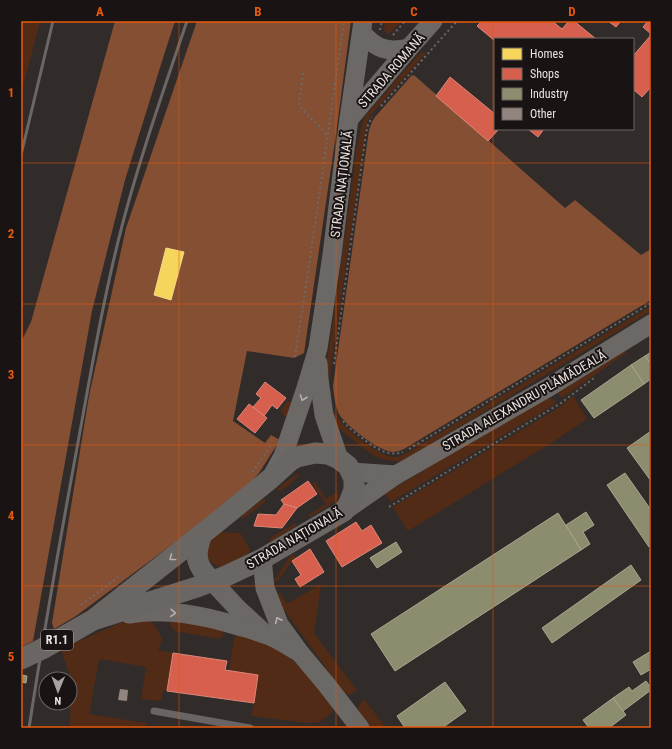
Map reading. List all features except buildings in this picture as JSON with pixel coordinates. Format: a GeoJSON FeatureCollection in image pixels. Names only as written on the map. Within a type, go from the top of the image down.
{"type":"FeatureCollection","features":[{"type":"Feature","properties":{"kind":"main road","name":"STRADA NAȚIONALĂ"},"geometry":{"type":"LineString","coordinates":[[21,659],[42,649],[87,612],[202,534],[261,476],[297,457],[315,453],[328,454],[345,465],[354,479],[354,490],[344,511],[262,559],[226,576],[197,587],[87,612]]}},
{"type":"Feature","properties":{"kind":"main road"},"geometry":{"type":"LineString","coordinates":[[202,534],[198,545],[197,558],[199,566],[212,581]]}},
{"type":"Feature","properties":{"kind":"street","name":"STRADA ROMANĂ"},"geometry":{"type":"LineString","coordinates":[[349,119],[433,21]]}},
{"type":"Feature","properties":{"kind":"street"},"geometry":{"type":"LineString","coordinates":[[362,27],[368,41],[378,47],[398,51],[409,48]]}},
{"type":"Feature","properties":{"kind":"street","name":"STRADA NAȚIONALĂ"},"geometry":{"type":"LineString","coordinates":[[261,476],[283,456],[318,348],[332,255],[362,27]]}},
{"type":"Feature","properties":{"kind":"street","name":"STRADA ALEXANDRU PLĂMĂDEALĂ"},"geometry":{"type":"LineString","coordinates":[[344,511],[396,474],[546,389],[651,324]]}},
{"type":"Feature","properties":{"kind":"street","name":"STRADA NAȚIONALĂ"},"geometry":{"type":"LineString","coordinates":[[318,348],[318,379],[324,415],[345,465]]}},
{"type":"Feature","properties":{"kind":"street"},"geometry":{"type":"LineString","coordinates":[[345,465],[396,474]]}},
{"type":"Feature","properties":{"kind":"street"},"geometry":{"type":"LineString","coordinates":[[262,559],[265,588],[280,624],[300,652],[360,728]]}},
{"type":"Feature","properties":{"kind":"street"},"geometry":{"type":"LineString","coordinates":[[212,581],[238,609],[265,634]]}},
{"type":"Feature","properties":{"kind":"street"},"geometry":{"type":"LineString","coordinates":[[87,612],[182,613],[207,618],[265,634],[300,652]]}},
{"type":"Feature","properties":{"kind":"lane"},"geometry":{"type":"LineString","coordinates":[[154,711],[250,728]]}},
{"type":"Feature","properties":{"kind":"path"},"geometry":{"type":"LineString","coordinates":[[295,357],[344,21]]}},
{"type":"Feature","properties":{"kind":"path"},"geometry":{"type":"LineString","coordinates":[[390,37],[405,21]]}},
{"type":"Feature","properties":{"kind":"path"},"geometry":{"type":"LineString","coordinates":[[381,107],[457,21]]}},
{"type":"Feature","properties":{"kind":"path"},"geometry":{"type":"LineString","coordinates":[[303,73],[299,104],[328,136]]}},
{"type":"Feature","properties":{"kind":"path"},"geometry":{"type":"LineString","coordinates":[[334,364],[366,133],[371,118],[376,112]]}},
{"type":"Feature","properties":{"kind":"path"},"geometry":{"type":"LineString","coordinates":[[341,419],[372,446],[390,454],[402,453],[651,303]]}},
{"type":"Feature","properties":{"kind":"path"},"geometry":{"type":"LineString","coordinates":[[389,507],[560,403],[597,376]]}},
{"type":"Feature","properties":{"kind":"path"},"geometry":{"type":"LineString","coordinates":[[261,476],[264,456],[271,443]]}},
{"type":"Feature","properties":{"kind":"path"},"geometry":{"type":"LineString","coordinates":[[87,612],[123,575]]}},
{"type":"Feature","properties":{"kind":"shaded area"},"geometry":{"type":"Polygon","coordinates":[[[21,21],[40,21],[21,95],[21,21]]]}},
{"type":"Feature","properties":{"kind":"shaded area"},"geometry":{"type":"Polygon","coordinates":[[[115,21],[175,21],[125,180],[92,311],[33,641],[21,647],[21,342],[31,322],[115,21]]]}},
{"type":"Feature","properties":{"kind":"shaded area"},"geometry":{"type":"Polygon","coordinates":[[[197,21],[351,21],[304,353],[294,358],[247,351],[233,421],[265,443],[271,435],[280,440],[259,473],[241,493],[76,616],[54,629],[52,623],[89,396],[126,228],[197,21]]]}},
{"type":"Feature","properties":{"kind":"shaded area"},"geometry":{"type":"Polygon","coordinates":[[[385,21],[401,21],[388,34],[384,30],[385,21]]]}},
{"type":"Feature","properties":{"kind":"shaded area"},"geometry":{"type":"Polygon","coordinates":[[[420,53],[426,53],[371,115],[367,123],[329,381],[330,401],[334,412],[344,425],[368,446],[377,451],[392,457],[400,456],[651,306],[651,311],[406,459],[401,461],[392,461],[373,455],[336,425],[331,417],[325,375],[357,145],[361,128],[365,116],[420,53]]]}},
{"type":"Feature","properties":{"kind":"shaded area"},"geometry":{"type":"Polygon","coordinates":[[[412,75],[415,76],[565,208],[575,200],[641,255],[651,249],[651,300],[404,449],[392,452],[386,451],[371,442],[355,431],[342,419],[335,400],[333,386],[369,130],[375,117],[412,75]]]}},
{"type":"Feature","properties":{"kind":"shaded area"},"geometry":{"type":"Polygon","coordinates":[[[624,349],[626,353],[562,398],[558,393],[558,390],[624,349]]]}},
{"type":"Feature","properties":{"kind":"shaded area"},"geometry":{"type":"Polygon","coordinates":[[[573,396],[587,419],[556,440],[408,531],[393,507],[560,407],[573,396]]]}},
{"type":"Feature","properties":{"kind":"shaded area"},"geometry":{"type":"Polygon","coordinates":[[[545,397],[556,402],[554,405],[391,502],[385,494],[541,398],[545,397]]]}},
{"type":"Feature","properties":{"kind":"shaded area"},"geometry":{"type":"Polygon","coordinates":[[[287,401],[292,403],[287,416],[284,416],[281,409],[287,401]]]}},
{"type":"Feature","properties":{"kind":"shaded area"},"geometry":{"type":"Polygon","coordinates":[[[298,473],[299,475],[291,483],[279,491],[278,488],[298,473]]]}},
{"type":"Feature","properties":{"kind":"shaded area"},"geometry":{"type":"Polygon","coordinates":[[[315,482],[326,499],[337,492],[338,498],[336,501],[309,517],[308,515],[326,504],[312,484],[315,482]]]}},
{"type":"Feature","properties":{"kind":"shaded area"},"geometry":{"type":"Polygon","coordinates":[[[265,499],[265,502],[243,519],[241,518],[241,516],[265,499]]]}},
{"type":"Feature","properties":{"kind":"shaded area"},"geometry":{"type":"Polygon","coordinates":[[[295,523],[296,526],[270,541],[270,538],[295,523]]]}},
{"type":"Feature","properties":{"kind":"shaded area"},"geometry":{"type":"Polygon","coordinates":[[[220,532],[240,533],[250,549],[248,554],[225,567],[219,567],[211,562],[207,556],[208,542],[220,532]]]}},
{"type":"Feature","properties":{"kind":"shaded area"},"geometry":{"type":"Polygon","coordinates":[[[293,554],[296,558],[292,561],[278,581],[274,581],[288,559],[293,554]]]}},
{"type":"Feature","properties":{"kind":"shaded area"},"geometry":{"type":"Polygon","coordinates":[[[321,584],[314,633],[357,690],[352,694],[345,694],[282,607],[276,594],[280,593],[287,604],[321,584]]]}},
{"type":"Feature","properties":{"kind":"shaded area"},"geometry":{"type":"Polygon","coordinates":[[[142,619],[149,621],[155,626],[162,639],[158,650],[173,653],[167,691],[163,690],[161,701],[141,699],[146,667],[99,659],[89,714],[146,723],[145,728],[86,728],[70,726],[70,711],[78,711],[78,671],[68,671],[61,649],[120,623],[142,619]]]}},
{"type":"Feature","properties":{"kind":"shaded area"},"geometry":{"type":"Polygon","coordinates":[[[171,620],[222,629],[223,635],[219,639],[175,631],[170,625],[171,620]]]}},
{"type":"Feature","properties":{"kind":"shaded area"},"geometry":{"type":"Polygon","coordinates":[[[238,634],[260,641],[284,653],[307,673],[333,707],[332,713],[320,722],[307,723],[251,716],[258,675],[229,670],[234,638],[238,634]]]}},
{"type":"Feature","properties":{"kind":"shaded area"},"geometry":{"type":"Polygon","coordinates":[[[364,699],[386,728],[371,728],[357,709],[364,699]]]}},
{"type":"Feature","properties":{"kind":"railway"},"geometry":{"type":"LineString","coordinates":[[21,155],[53,21]]}},
{"type":"Feature","properties":{"kind":"railway"},"geometry":{"type":"LineString","coordinates":[[29,728],[66,510],[104,304],[122,226],[137,174],[187,21]]}}]}
